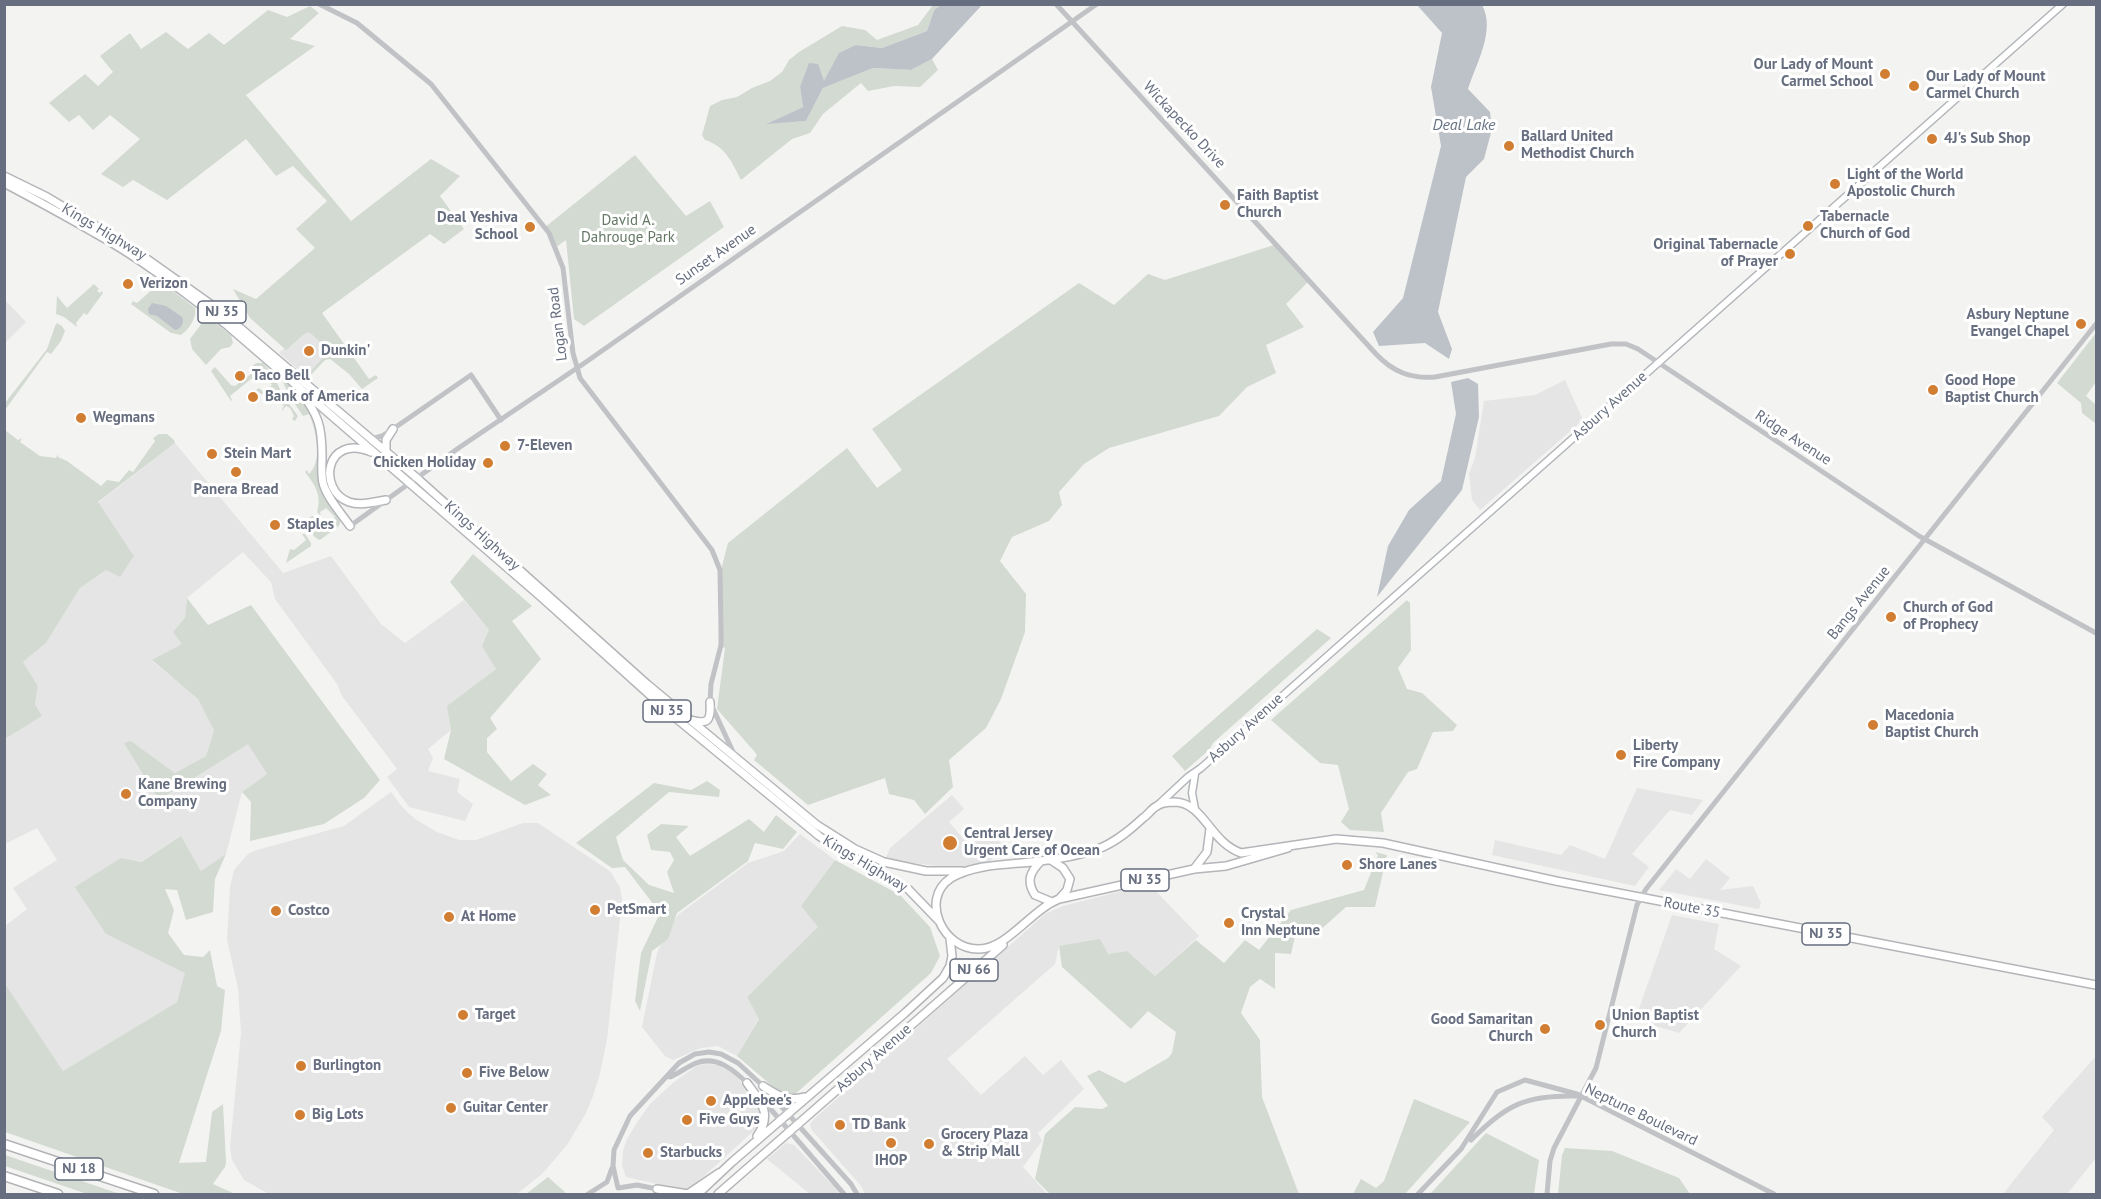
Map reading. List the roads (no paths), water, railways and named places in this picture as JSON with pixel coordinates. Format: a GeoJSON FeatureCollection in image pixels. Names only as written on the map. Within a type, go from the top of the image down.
{"type":"FeatureCollection","features":[{"type":"Feature","properties":{"kind":"highway","name":"NJ 18"},"geometry":{"type":"LineString","coordinates":[[4,1144],[154,1194]]}},
{"type":"Feature","properties":{"kind":"highway","name":"NJ 18"},"geometry":{"type":"LineString","coordinates":[[4,1176],[58,1194]]}},
{"type":"Feature","properties":{"kind":"main road","name":"Asbury Avenue"},"geometry":{"type":"LineString","coordinates":[[1157,805],[1188,777],[1195,774],[2063,4]]}},
{"type":"Feature","properties":{"kind":"main road","name":"Kings Highway"},"geometry":{"type":"LineString","coordinates":[[4,176],[93,224],[175,277],[248,333],[417,478],[689,720],[817,825],[855,849],[885,862],[926,871],[965,871]]}},
{"type":"Feature","properties":{"kind":"main road","name":"Kings Highway"},"geometry":{"type":"LineString","coordinates":[[4,183],[93,232],[157,273],[228,326],[522,580],[657,702],[836,848],[908,889],[938,920]]}},
{"type":"Feature","properties":{"kind":"main road"},"geometry":{"type":"LineString","coordinates":[[290,380],[312,408],[320,423],[323,483],[350,526]]}},
{"type":"Feature","properties":{"kind":"main road"},"geometry":{"type":"LineString","coordinates":[[386,452],[386,440],[393,429]]}},
{"type":"Feature","properties":{"kind":"main road"},"geometry":{"type":"LineString","coordinates":[[375,454],[356,447],[342,450],[332,464],[330,481],[337,494],[349,502],[363,504],[386,500]]}},
{"type":"Feature","properties":{"kind":"main road"},"geometry":{"type":"LineString","coordinates":[[689,720],[701,723],[707,721],[710,716],[710,702]]}},
{"type":"Feature","properties":{"kind":"main road"},"geometry":{"type":"LineString","coordinates":[[1195,774],[1192,793],[1195,809]]}},
{"type":"Feature","properties":{"kind":"main road"},"geometry":{"type":"LineString","coordinates":[[1157,805],[1177,802],[1195,809]]}},
{"type":"Feature","properties":{"kind":"main road","name":"NJ 35"},"geometry":{"type":"LineString","coordinates":[[965,871],[1083,854],[1109,844],[1126,833],[1157,805]]}},
{"type":"Feature","properties":{"kind":"main road","name":"NJ 35"},"geometry":{"type":"LineString","coordinates":[[1195,809],[1210,829],[1230,849],[1241,853],[1288,848]]}},
{"type":"Feature","properties":{"kind":"main road"},"geometry":{"type":"LineString","coordinates":[[1194,869],[1204,858],[1208,849],[1210,829]]}},
{"type":"Feature","properties":{"kind":"main road","name":"Route 35"},"geometry":{"type":"LineString","coordinates":[[1288,848],[1324,840],[1369,840],[1640,898],[2097,985]]}},
{"type":"Feature","properties":{"kind":"main road","name":"NJ 35"},"geometry":{"type":"LineString","coordinates":[[938,920],[950,939],[969,948],[989,948],[1004,940],[1033,914],[1055,900],[1194,869],[1226,866],[1288,848]]}},
{"type":"Feature","properties":{"kind":"main road"},"geometry":{"type":"LineString","coordinates":[[1041,861],[1032,871],[1030,884],[1035,895],[1055,900],[1067,890],[1070,879],[1063,868],[1050,860]]}},
{"type":"Feature","properties":{"kind":"main road"},"geometry":{"type":"LineString","coordinates":[[938,920],[938,898],[942,888],[949,880],[965,871]]}},
{"type":"Feature","properties":{"kind":"main road","name":"Asbury Avenue"},"geometry":{"type":"LineString","coordinates":[[718,1194],[1035,918],[1055,905],[1096,891]]}},
{"type":"Feature","properties":{"kind":"main road","name":"Asbury Avenue"},"geometry":{"type":"LineString","coordinates":[[698,1194],[943,978],[950,966],[952,956],[950,939]]}},
{"type":"Feature","properties":{"kind":"main road"},"geometry":{"type":"LineString","coordinates":[[747,1083],[762,1102],[765,1117],[764,1126],[750,1147]]}},
{"type":"Feature","properties":{"kind":"main road"},"geometry":{"type":"LineString","coordinates":[[763,1086],[790,1100],[809,1095]]}},
{"type":"Feature","properties":{"kind":"main road"},"geometry":{"type":"LineString","coordinates":[[657,1189],[678,1194],[691,1193],[711,1176],[724,1170]]}},
{"type":"Feature","properties":{"kind":"main road"},"geometry":{"type":"LineString","coordinates":[[657,1189],[668,1194]]}},
{"type":"Feature","properties":{"kind":"street","name":"Logan Road"},"geometry":{"type":"LineString","coordinates":[[319,4],[357,23],[431,84],[549,233],[559,255],[565,278],[576,368],[593,397],[717,558],[720,573],[721,645],[711,684],[710,702]]}},
{"type":"Feature","properties":{"kind":"street","name":"Wickapecko Drive"},"geometry":{"type":"LineString","coordinates":[[1056,4],[1382,359],[1396,370],[1417,377],[1460,373]]}},
{"type":"Feature","properties":{"kind":"street","name":"Sunset Avenue"},"geometry":{"type":"LineString","coordinates":[[350,526],[1097,4]]}},
{"type":"Feature","properties":{"kind":"street","name":"Bangs Avenue"},"geometry":{"type":"LineString","coordinates":[[1640,898],[2097,324]]}},
{"type":"Feature","properties":{"kind":"street","name":"Ridge Avenue"},"geometry":{"type":"LineString","coordinates":[[1460,373],[1617,343],[1626,344],[1638,349],[1925,539],[2097,633]]}},
{"type":"Feature","properties":{"kind":"street"},"geometry":{"type":"LineString","coordinates":[[371,439],[382,436],[393,429],[471,375],[501,420]]}},
{"type":"Feature","properties":{"kind":"street"},"geometry":{"type":"LineString","coordinates":[[710,702],[738,761]]}},
{"type":"Feature","properties":{"kind":"street"},"geometry":{"type":"LineString","coordinates":[[1547,1194],[1550,1161],[1554,1148],[1598,1065],[1640,898]]}},
{"type":"Feature","properties":{"kind":"street"},"geometry":{"type":"LineString","coordinates":[[657,1189],[637,1185],[618,1188],[613,1166],[614,1150],[630,1116],[644,1099],[668,1077],[679,1063],[695,1054],[709,1052],[721,1054],[738,1063],[763,1086],[851,1184],[857,1194]]}},
{"type":"Feature","properties":{"kind":"street"},"geometry":{"type":"LineString","coordinates":[[668,1077],[698,1063],[718,1063],[733,1070],[844,1194]]}},
{"type":"Feature","properties":{"kind":"street"},"geometry":{"type":"LineString","coordinates":[[1461,1149],[1497,1092],[1525,1080],[1581,1096]]}},
{"type":"Feature","properties":{"kind":"street","name":"Neptune Boulevard"},"geometry":{"type":"LineString","coordinates":[[1418,1194],[1493,1119],[1514,1106],[1541,1097],[1581,1096],[1774,1194]]}},
{"type":"Feature","properties":{"kind":"street"},"geometry":{"type":"LineString","coordinates":[[588,1194],[607,1182],[613,1166]]}},
{"type":"Feature","properties":{"kind":"water"},"geometry":{"type":"Polygon","coordinates":[[[943,4],[982,5],[932,59],[911,70],[873,68],[823,88],[806,121],[766,124],[803,107],[800,87],[809,63],[818,64],[824,81],[839,53],[856,45],[882,48],[927,31],[934,10],[943,4]]]}},
{"type":"Feature","properties":{"kind":"water","name":"Deal Lake"},"geometry":{"type":"Polygon","coordinates":[[[1417,5],[1482,5],[1487,25],[1483,47],[1468,89],[1490,112],[1492,129],[1484,159],[1466,177],[1438,312],[1452,349],[1449,359],[1425,343],[1379,346],[1373,332],[1403,298],[1441,146],[1431,87],[1442,33],[1417,5]]]}},
{"type":"Feature","properties":{"kind":"water"},"geometry":{"type":"Polygon","coordinates":[[[152,303],[166,306],[182,317],[181,327],[175,330],[157,316],[149,314],[148,309],[152,303]]]}},
{"type":"Feature","properties":{"kind":"water"},"geometry":{"type":"Polygon","coordinates":[[[1468,378],[1478,384],[1479,417],[1462,490],[1377,597],[1388,546],[1409,510],[1441,481],[1456,414],[1451,382],[1468,378]]]}},
{"type":"Feature","properties":{"kind":"place","name":"Our Lady of Mount Carmel School"},"geometry":{"type":"Point","coordinates":[1885,74]}},
{"type":"Feature","properties":{"kind":"place","name":"Our Lady of Mount Carmel Church"},"geometry":{"type":"Point","coordinates":[1914,86]}},
{"type":"Feature","properties":{"kind":"place","name":"4J's Sub Shop"},"geometry":{"type":"Point","coordinates":[1932,139]}},
{"type":"Feature","properties":{"kind":"place","name":"Ballard United Methodist Church"},"geometry":{"type":"Point","coordinates":[1509,146]}},
{"type":"Feature","properties":{"kind":"place","name":"Light of the World Apostolic Church"},"geometry":{"type":"Point","coordinates":[1835,184]}},
{"type":"Feature","properties":{"kind":"place","name":"Faith Baptist Church"},"geometry":{"type":"Point","coordinates":[1225,205]}},
{"type":"Feature","properties":{"kind":"place","name":"Tabernacle Church of God"},"geometry":{"type":"Point","coordinates":[1808,226]}},
{"type":"Feature","properties":{"kind":"place","name":"Deal Yeshiva School"},"geometry":{"type":"Point","coordinates":[530,227]}},
{"type":"Feature","properties":{"kind":"place","name":"Original Tabernacle of Prayer"},"geometry":{"type":"Point","coordinates":[1790,254]}},
{"type":"Feature","properties":{"kind":"place","name":"Verizon"},"geometry":{"type":"Point","coordinates":[128,284]}},
{"type":"Feature","properties":{"kind":"place","name":"Asbury Neptune Evangel Chapel"},"geometry":{"type":"Point","coordinates":[2081,324]}},
{"type":"Feature","properties":{"kind":"place","name":"Dunkin'"},"geometry":{"type":"Point","coordinates":[309,351]}},
{"type":"Feature","properties":{"kind":"place","name":"Taco Bell"},"geometry":{"type":"Point","coordinates":[240,376]}},
{"type":"Feature","properties":{"kind":"place","name":"Good Hope Baptist Church"},"geometry":{"type":"Point","coordinates":[1933,390]}},
{"type":"Feature","properties":{"kind":"place","name":"Bank of America"},"geometry":{"type":"Point","coordinates":[253,397]}},
{"type":"Feature","properties":{"kind":"place","name":"Wegmans"},"geometry":{"type":"Point","coordinates":[81,418]}},
{"type":"Feature","properties":{"kind":"place","name":"7-Eleven"},"geometry":{"type":"Point","coordinates":[505,446]}},
{"type":"Feature","properties":{"kind":"place","name":"Stein Mart"},"geometry":{"type":"Point","coordinates":[212,454]}},
{"type":"Feature","properties":{"kind":"place","name":"Chicken Holiday"},"geometry":{"type":"Point","coordinates":[488,463]}},
{"type":"Feature","properties":{"kind":"place","name":"Panera Bread"},"geometry":{"type":"Point","coordinates":[236,472]}},
{"type":"Feature","properties":{"kind":"place","name":"Staples"},"geometry":{"type":"Point","coordinates":[275,525]}},
{"type":"Feature","properties":{"kind":"place","name":"Church of God of Prophecy"},"geometry":{"type":"Point","coordinates":[1891,617]}},
{"type":"Feature","properties":{"kind":"place","name":"Macedonia Baptist Church"},"geometry":{"type":"Point","coordinates":[1873,725]}},
{"type":"Feature","properties":{"kind":"place","name":"Liberty Fire Company"},"geometry":{"type":"Point","coordinates":[1621,755]}},
{"type":"Feature","properties":{"kind":"place","name":"Kane Brewing Company"},"geometry":{"type":"Point","coordinates":[126,794]}},
{"type":"Feature","properties":{"kind":"place","name":"Central Jersey Urgent Care of Ocean"},"geometry":{"type":"Point","coordinates":[950,843]}},
{"type":"Feature","properties":{"kind":"place","name":"Shore Lanes"},"geometry":{"type":"Point","coordinates":[1347,865]}},
{"type":"Feature","properties":{"kind":"place","name":"PetSmart"},"geometry":{"type":"Point","coordinates":[595,910]}},
{"type":"Feature","properties":{"kind":"place","name":"Costco"},"geometry":{"type":"Point","coordinates":[276,911]}},
{"type":"Feature","properties":{"kind":"place","name":"At Home"},"geometry":{"type":"Point","coordinates":[449,917]}},
{"type":"Feature","properties":{"kind":"place","name":"Crystal Inn Neptune"},"geometry":{"type":"Point","coordinates":[1229,923]}},
{"type":"Feature","properties":{"kind":"place","name":"Target"},"geometry":{"type":"Point","coordinates":[463,1015]}},
{"type":"Feature","properties":{"kind":"place","name":"Union Baptist Church"},"geometry":{"type":"Point","coordinates":[1600,1025]}},
{"type":"Feature","properties":{"kind":"place","name":"Good Samaritan Church"},"geometry":{"type":"Point","coordinates":[1545,1029]}},
{"type":"Feature","properties":{"kind":"place","name":"Burlington"},"geometry":{"type":"Point","coordinates":[301,1066]}},
{"type":"Feature","properties":{"kind":"place","name":"Five Below"},"geometry":{"type":"Point","coordinates":[467,1073]}},
{"type":"Feature","properties":{"kind":"place","name":"Applebee's"},"geometry":{"type":"Point","coordinates":[711,1101]}},
{"type":"Feature","properties":{"kind":"place","name":"Guitar Center"},"geometry":{"type":"Point","coordinates":[451,1108]}},
{"type":"Feature","properties":{"kind":"place","name":"Big Lots"},"geometry":{"type":"Point","coordinates":[300,1115]}},
{"type":"Feature","properties":{"kind":"place","name":"Five Guys"},"geometry":{"type":"Point","coordinates":[687,1120]}},
{"type":"Feature","properties":{"kind":"place","name":"TD Bank"},"geometry":{"type":"Point","coordinates":[840,1125]}},
{"type":"Feature","properties":{"kind":"place","name":"IHOP"},"geometry":{"type":"Point","coordinates":[891,1143]}},
{"type":"Feature","properties":{"kind":"place","name":"Grocery Plaza & Strip Mall"},"geometry":{"type":"Point","coordinates":[929,1144]}},
{"type":"Feature","properties":{"kind":"place","name":"Starbucks"},"geometry":{"type":"Point","coordinates":[648,1153]}},
{"type":"Feature","properties":{"kind":"park label","name":"David A. Dahrouge Park"},"geometry":{"type":"Point","coordinates":[628,230]}}]}
